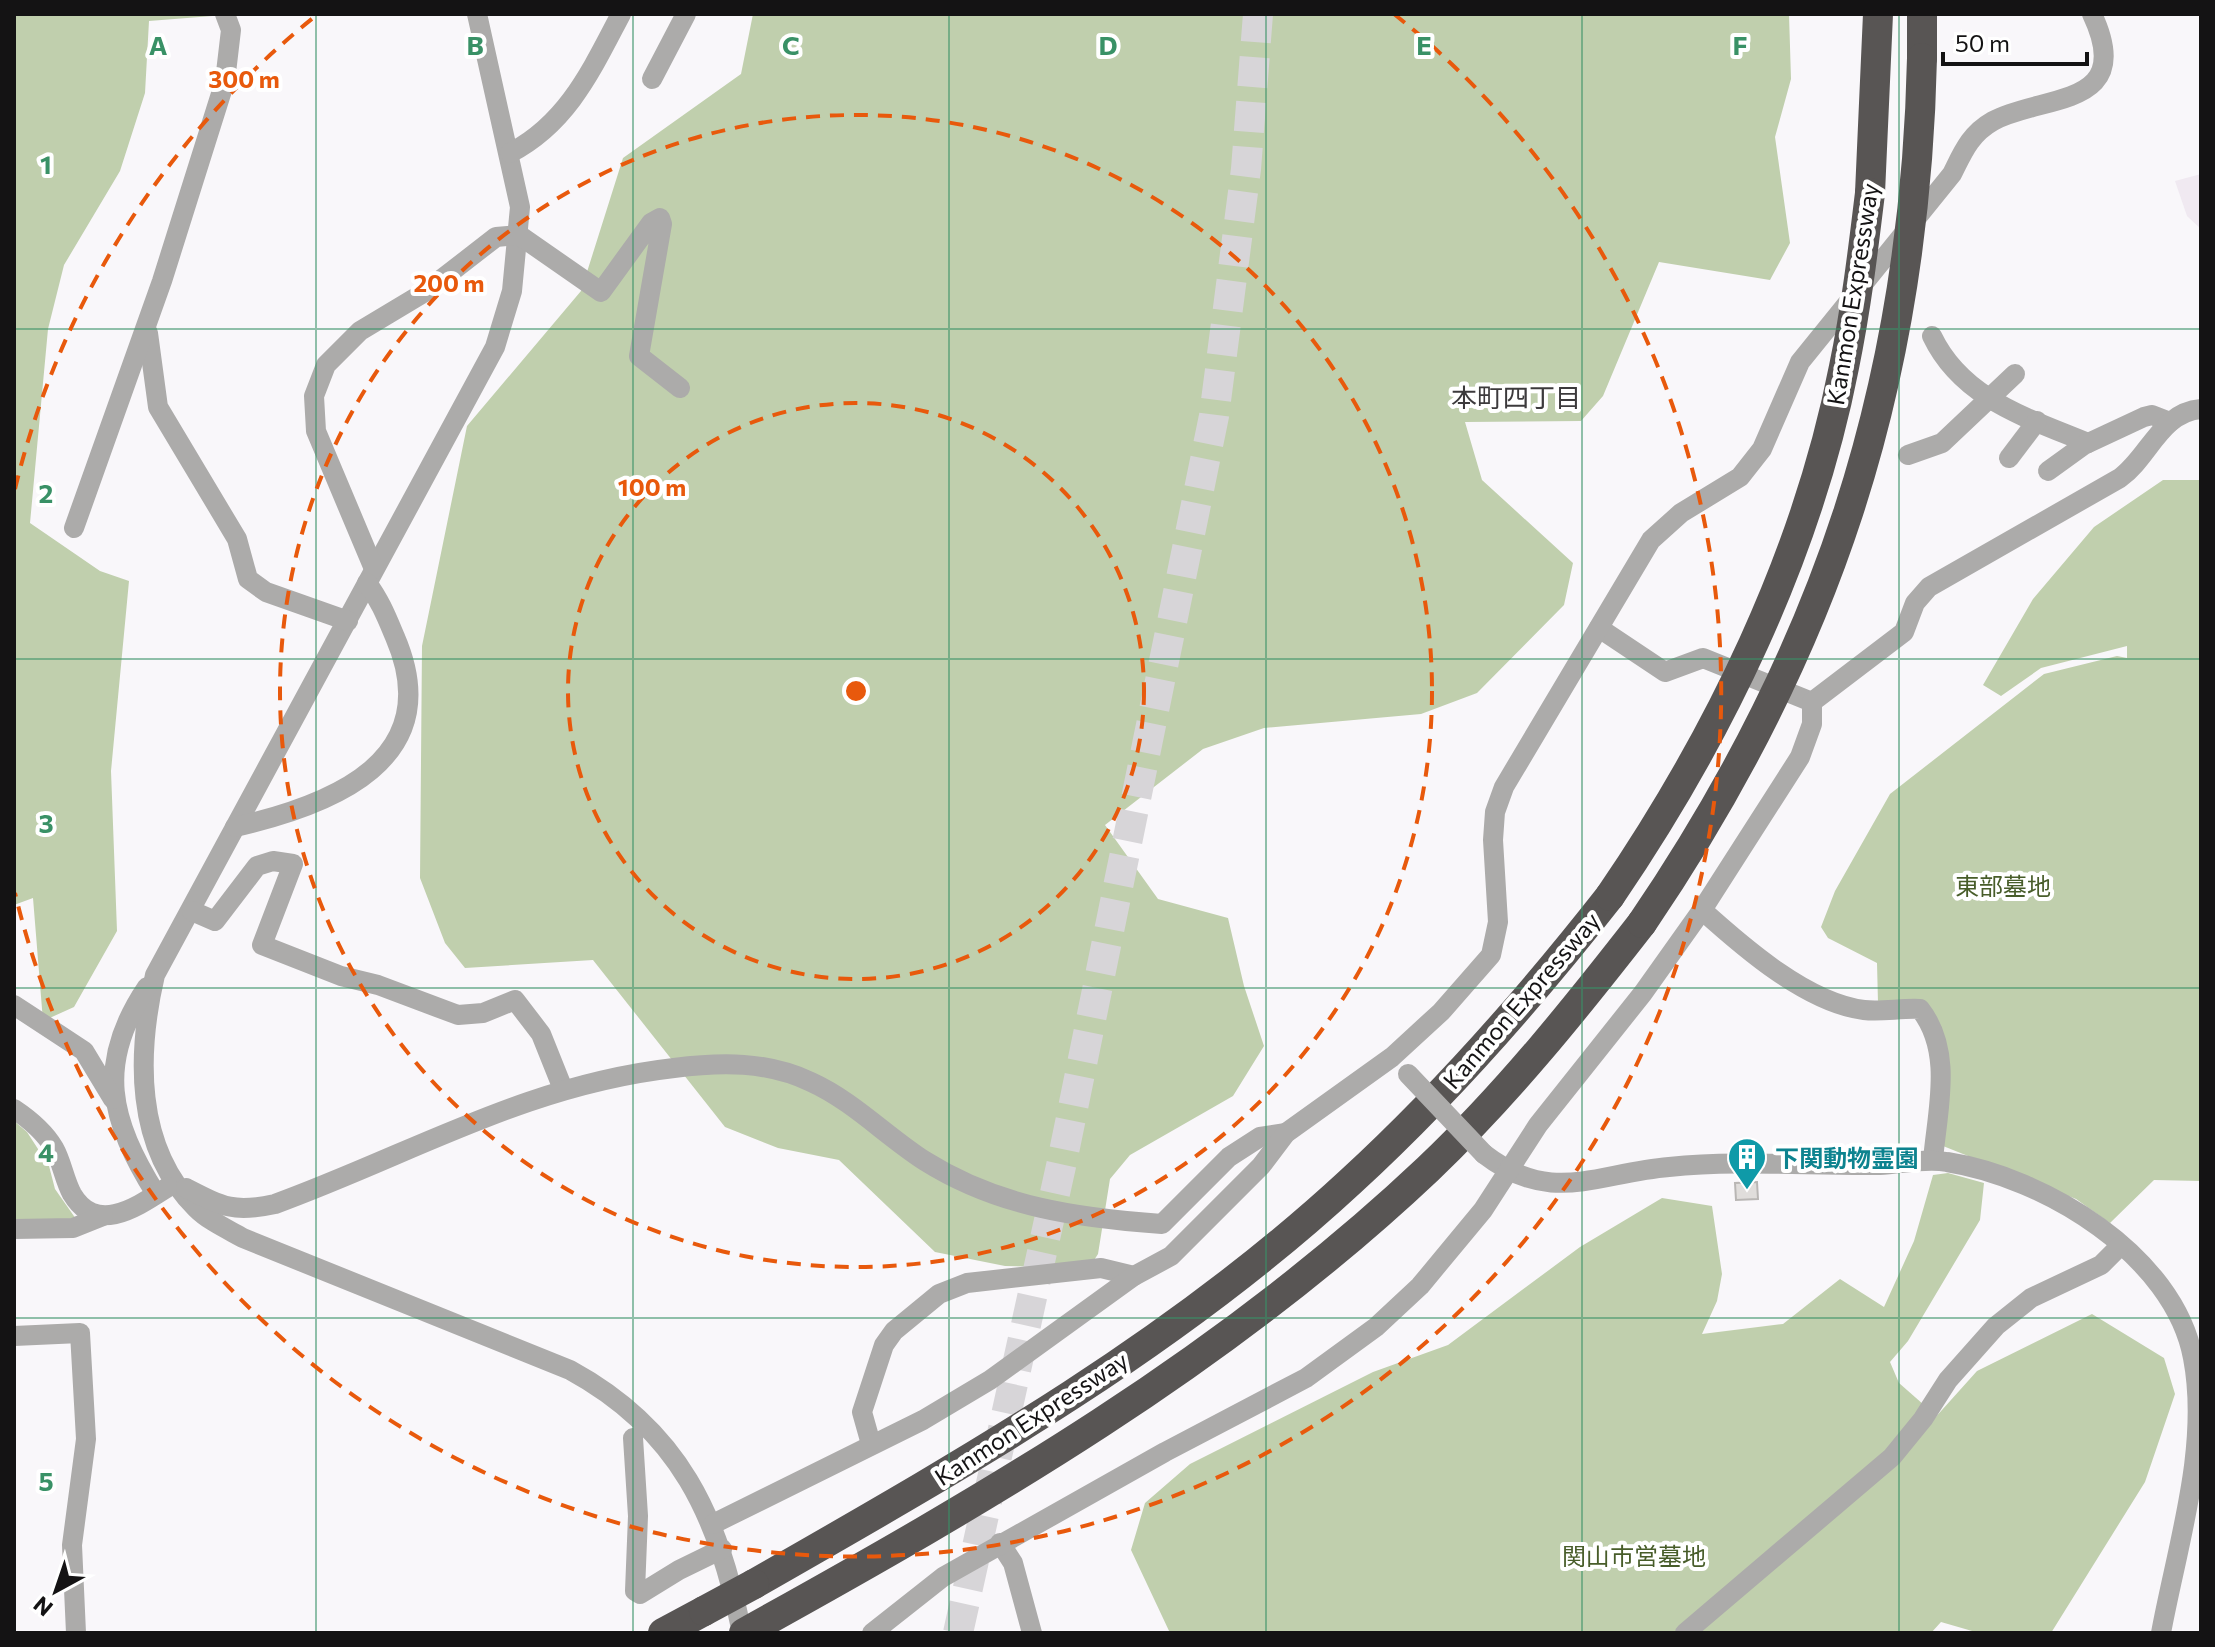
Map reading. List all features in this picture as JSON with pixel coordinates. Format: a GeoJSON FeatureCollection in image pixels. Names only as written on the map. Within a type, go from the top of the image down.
{"type":"FeatureCollection","features":[{"type":"Feature","properties":{"kind":"highway"},"geometry":{"type":"LineString","coordinates":[[1863,14],[1870,193]]}},
{"type":"Feature","properties":{"kind":"highway","name":"Kanmon Expressway"},"geometry":{"type":"LineString","coordinates":[[663,1633],[754,1584],[1007,1437],[1090,1383],[1264,1255],[1348,1184],[1466,1069],[1537,988],[1610,896],[1686,777],[1722,707],[1796,537],[1844,369],[1870,193],[1878,14]]}},
{"type":"Feature","properties":{"kind":"highway","name":"Kanmon Expressway"},"geometry":{"type":"LineString","coordinates":[[750,1629],[1025,1474],[1158,1386],[1288,1290],[1428,1169],[1496,1100],[1565,1022],[1642,923],[1713,813],[1760,726],[1802,635],[1851,507],[1887,380],[1903,290],[1914,200],[1922,14]]}},
{"type":"Feature","properties":{"kind":"street"},"geometry":{"type":"LineString","coordinates":[[74,528],[147,326],[225,81],[231,30],[225,14]]}},
{"type":"Feature","properties":{"kind":"street"},"geometry":{"type":"LineString","coordinates":[[115,1105],[117,1043],[125,1022],[192,911],[495,347],[512,291],[520,207],[477,14]]}},
{"type":"Feature","properties":{"kind":"street"},"geometry":{"type":"LineString","coordinates":[[510,153],[532,142],[569,104],[597,64],[621,14]]}},
{"type":"Feature","properties":{"kind":"street"},"geometry":{"type":"LineString","coordinates":[[652,79],[686,14]]}},
{"type":"Feature","properties":{"kind":"street"},"geometry":{"type":"LineString","coordinates":[[713,1524],[923,1420],[990,1380],[1134,1276],[1184,1245],[1213,1211],[1261,1166],[1286,1133],[1392,1057],[1471,980],[1491,955],[1498,922],[1493,840],[1495,812],[1504,787],[1526,745],[1651,540],[1681,513],[1748,469],[1762,449],[1800,362],[1952,174],[1961,151],[1972,138],[2009,115],[2072,98],[2095,77],[2103,54],[2102,41],[2092,14]]}},
{"type":"Feature","properties":{"kind":"street"},"geometry":{"type":"LineString","coordinates":[[235,827],[287,815],[369,773],[381,764],[398,740],[408,709],[408,674],[316,431],[314,396],[320,377],[343,345],[360,331],[425,292],[496,237],[519,235],[601,292],[651,223],[660,218],[662,224],[639,356],[680,388]]}},
{"type":"Feature","properties":{"kind":"street"},"geometry":{"type":"LineString","coordinates":[[147,326],[158,407],[237,539],[248,579],[266,592],[348,621]]}},
{"type":"Feature","properties":{"kind":"street"},"geometry":{"type":"LineString","coordinates":[[1932,336],[1947,365],[1987,399],[2088,443]]}},
{"type":"Feature","properties":{"kind":"street"},"geometry":{"type":"LineString","coordinates":[[1908,455],[1942,443],[2015,374]]}},
{"type":"Feature","properties":{"kind":"street"},"geometry":{"type":"LineString","coordinates":[[1812,702],[1904,632],[1921,593],[2120,478],[2170,422],[2201,409]]}},
{"type":"Feature","properties":{"kind":"street"},"geometry":{"type":"LineString","coordinates":[[2048,471],[2088,443],[2144,417],[2152,415],[2170,422]]}},
{"type":"Feature","properties":{"kind":"street"},"geometry":{"type":"LineString","coordinates":[[2009,458],[2037,421]]}},
{"type":"Feature","properties":{"kind":"street"},"geometry":{"type":"LineString","coordinates":[[1599,628],[1665,672],[1703,658],[1812,702]]}},
{"type":"Feature","properties":{"kind":"street"},"geometry":{"type":"LineString","coordinates":[[872,1633],[943,1577],[1000,1543],[1165,1452],[1267,1401],[1330,1363],[1376,1327],[1420,1286],[1446,1258],[1508,1173],[1538,1125],[1643,993],[1702,910],[1800,757],[1812,724],[1812,702]]}},
{"type":"Feature","properties":{"kind":"street"},"geometry":{"type":"LineString","coordinates":[[192,911],[215,921],[257,866],[273,861],[293,864],[262,945],[341,976],[378,985],[458,1015],[483,1013],[515,1000],[541,1034],[563,1089]]}},
{"type":"Feature","properties":{"kind":"street"},"geometry":{"type":"LineString","coordinates":[[1702,910],[1770,968],[1803,986],[1865,1010],[1920,1009],[1931,1027],[1940,1065],[1933,1160]]}},
{"type":"Feature","properties":{"kind":"street"},"geometry":{"type":"LineString","coordinates":[[155,975],[146,1015],[141,1074],[151,1125],[175,1183],[197,1209],[243,1238],[522,1348],[588,1380],[659,1439],[689,1480],[713,1524],[750,1629]]}},
{"type":"Feature","properties":{"kind":"street"},"geometry":{"type":"LineString","coordinates":[[14,1005],[84,1051],[115,1105],[126,1140],[156,1194]]}},
{"type":"Feature","properties":{"kind":"street"},"geometry":{"type":"LineString","coordinates":[[1392,1057],[1484,1154],[1508,1173],[1528,1179],[1575,1184],[1665,1167],[1744,1161],[1880,1165],[1933,1160],[1985,1172],[2059,1202],[2121,1245],[2151,1274],[2179,1310],[2194,1361],[2196,1440],[2191,1490],[2161,1633]]}},
{"type":"Feature","properties":{"kind":"street"},"geometry":{"type":"LineString","coordinates":[[175,1183],[227,1209],[275,1204],[525,1100],[628,1073],[694,1065],[732,1064],[783,1071],[832,1092],[922,1159],[976,1188],[1054,1213],[1162,1224],[1229,1157],[1260,1137],[1286,1133]]}},
{"type":"Feature","properties":{"kind":"street"},"geometry":{"type":"LineString","coordinates":[[14,1109],[30,1120],[55,1149],[71,1192],[82,1207],[103,1216]]}},
{"type":"Feature","properties":{"kind":"street"},"geometry":{"type":"LineString","coordinates":[[14,1229],[73,1228],[136,1207],[175,1183]]}},
{"type":"Feature","properties":{"kind":"street"},"geometry":{"type":"LineString","coordinates":[[1685,1633],[1892,1457],[1923,1419],[1948,1380],[2007,1317],[2031,1298],[2101,1265],[2121,1245]]}},
{"type":"Feature","properties":{"kind":"street"},"geometry":{"type":"LineString","coordinates":[[871,1444],[862,1412],[884,1345],[906,1321],[939,1294],[967,1283],[1101,1268],[1134,1276]]}},
{"type":"Feature","properties":{"kind":"street"},"geometry":{"type":"LineString","coordinates":[[14,1336],[80,1333],[86,1439],[72,1545],[76,1633]]}},
{"type":"Feature","properties":{"kind":"street"},"geometry":{"type":"LineString","coordinates":[[633,1438],[638,1516],[635,1591],[640,1594],[722,1549]]}},
{"type":"Feature","properties":{"kind":"street"},"geometry":{"type":"LineString","coordinates":[[1000,1543],[1013,1563],[1032,1633]]}},
{"type":"Feature","properties":{"kind":"shaded area"},"geometry":{"type":"Polygon","coordinates":[[[2201,174],[2201,229],[2187,216],[2175,181],[2201,174]]]}},
{"type":"Feature","properties":{"kind":"green space"},"geometry":{"type":"Polygon","coordinates":[[[14,14],[225,15],[149,21],[145,93],[120,171],[64,265],[48,329],[30,523],[100,571],[129,581],[111,771],[117,931],[74,1007],[43,1021],[33,898],[14,905],[14,14]]]}},
{"type":"Feature","properties":{"kind":"green space"},"geometry":{"type":"Polygon","coordinates":[[[753,14],[1789,14],[1791,79],[1775,137],[1790,243],[1770,280],[1659,262],[1603,396],[1581,421],[1465,422],[1482,480],[1573,563],[1564,605],[1477,693],[1421,714],[1264,728],[1203,749],[1105,825],[1158,899],[1228,918],[1244,986],[1264,1046],[1233,1096],[1130,1155],[1110,1179],[1098,1254],[1089,1268],[1005,1266],[935,1252],[839,1160],[778,1148],[725,1127],[593,960],[465,968],[445,943],[420,878],[422,646],[467,426],[581,291],[623,158],[741,74],[753,14]]]}},
{"type":"Feature","properties":{"kind":"green space","name":"東部墓地"},"geometry":{"type":"Polygon","coordinates":[[[2163,480],[2201,480],[2201,1181],[2154,1180],[2110,1223],[2076,1199],[1943,1146],[1935,1023],[1878,1003],[1877,963],[1828,938],[1821,927],[1835,891],[1890,794],[2044,674],[2117,656],[2127,658],[2127,646],[2041,668],[2001,696],[1983,685],[2033,599],[2094,527],[2163,480]]]}},
{"type":"Feature","properties":{"kind":"green space"},"geometry":{"type":"Polygon","coordinates":[[[14,1121],[27,1132],[49,1166],[55,1189],[76,1219],[14,1226],[14,1121]]]}},
{"type":"Feature","properties":{"kind":"green space","name":"関山市営墓地"},"geometry":{"type":"Polygon","coordinates":[[[1948,1173],[1984,1183],[1980,1220],[1908,1341],[1890,1362],[1899,1383],[1932,1412],[1933,1420],[1977,1371],[2092,1314],[2164,1358],[2175,1394],[2145,1482],[2051,1633],[1979,1633],[1941,1622],[1931,1633],[1170,1633],[1131,1550],[1145,1503],[1190,1464],[1373,1372],[1448,1345],[1580,1247],[1662,1198],[1712,1206],[1722,1274],[1717,1301],[1702,1334],[1783,1324],[1840,1279],[1884,1307],[1914,1241],[1933,1175],[1948,1173]]]}},
{"type":"Feature","properties":{"kind":"building","name":"下関動物霊園"},"geometry":{"type":"Polygon","coordinates":[[[1757,1182],[1758,1199],[1736,1200],[1735,1183],[1757,1182]]]}},
{"type":"Feature","properties":{"kind":"tunnel"},"geometry":{"type":"LineString","coordinates":[[958,1633],[1063,1157],[1214,416],[1246,169],[1258,14]]}},
{"type":"Feature","properties":{"kind":"place","name":"下関動物霊園"},"geometry":{"type":"Point","coordinates":[1747,1191]}},
{"type":"Feature","properties":{"kind":"district","name":"本町四丁目"},"geometry":{"type":"Point","coordinates":[1516,396]}}]}
